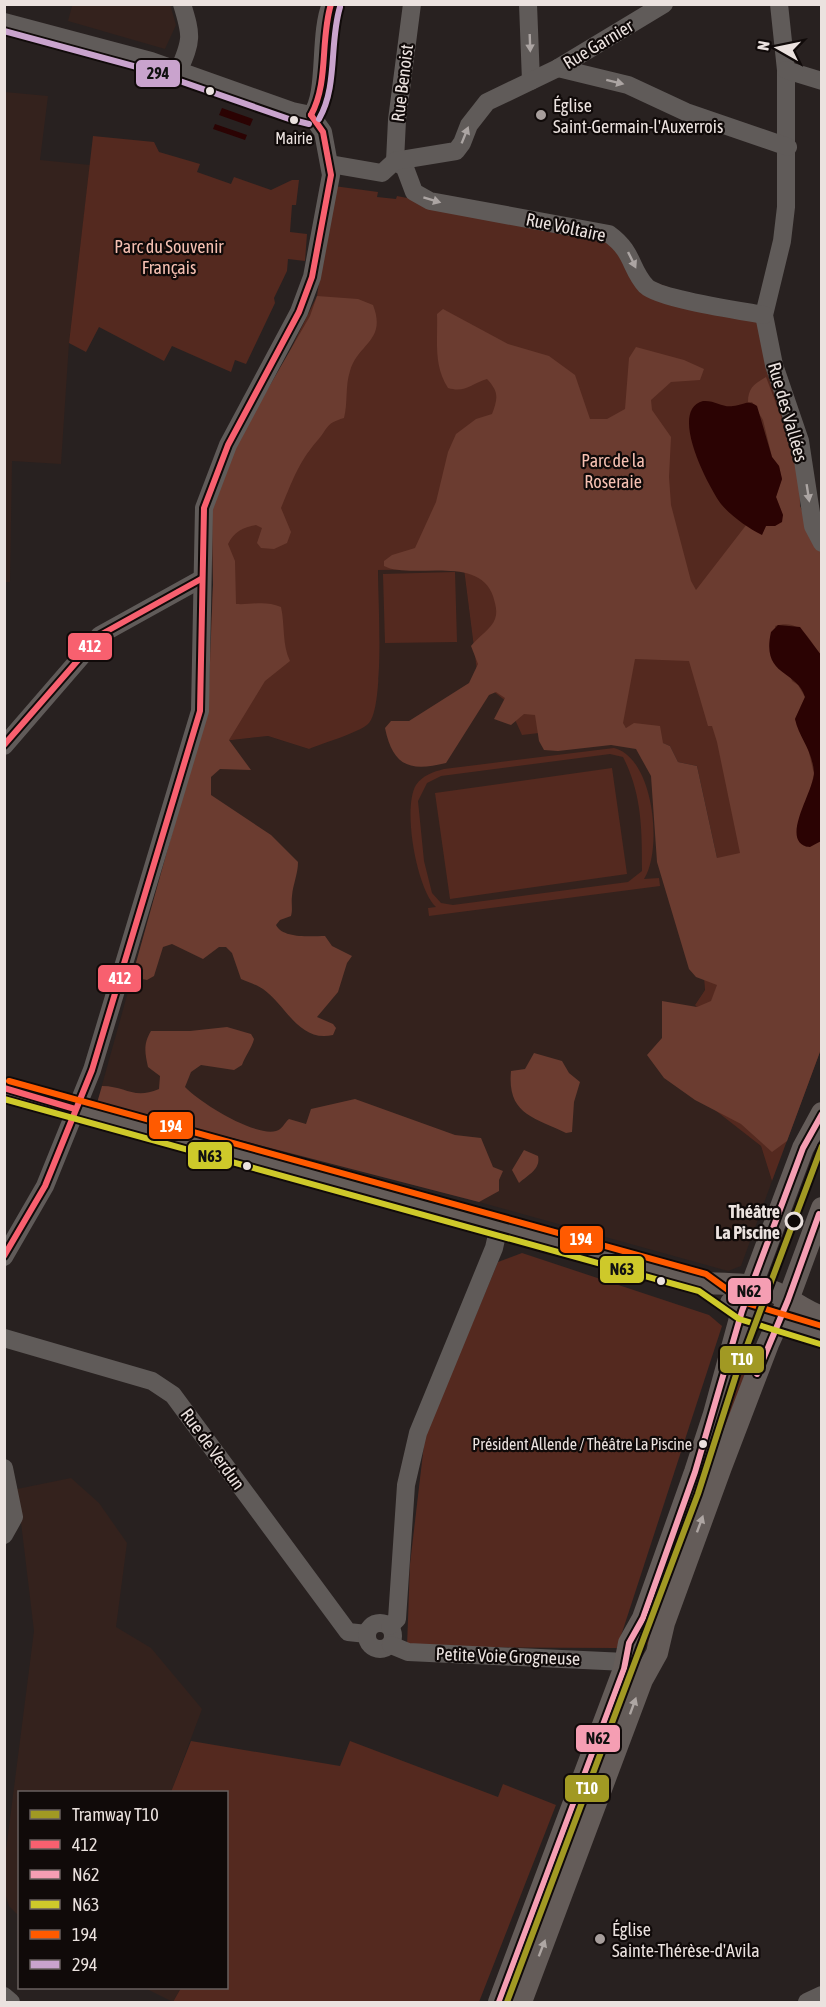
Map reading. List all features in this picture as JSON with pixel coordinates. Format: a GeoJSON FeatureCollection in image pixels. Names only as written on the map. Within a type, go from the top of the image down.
{"type":"FeatureCollection","features":[{"type":"Feature","properties":{"kind":"main road"},"geometry":{"type":"LineString","coordinates":[[6,1093],[75,1109],[703,1283],[752,1285],[773,1292],[808,1313],[822,1317]]}},
{"type":"Feature","properties":{"kind":"main road"},"geometry":{"type":"LineString","coordinates":[[499,2002],[626,1662],[629,1643],[643,1618],[695,1472],[714,1414],[742,1311],[802,1148],[822,1113]]}},
{"type":"Feature","properties":{"kind":"main road"},"geometry":{"type":"LineString","coordinates":[[521,2002],[642,1680],[657,1653],[664,1623],[822,1208]]}},
{"type":"Feature","properties":{"kind":"main road"},"geometry":{"type":"LineString","coordinates":[[703,1283],[742,1311],[776,1324],[822,1335]]}},
{"type":"Feature","properties":{"kind":"street"},"geometry":{"type":"LineString","coordinates":[[179,70],[190,44],[189,28],[182,4]]}},
{"type":"Feature","properties":{"kind":"street"},"geometry":{"type":"LineString","coordinates":[[311,115],[319,96],[323,30],[331,4]]}},
{"type":"Feature","properties":{"kind":"street","name":"Rue Benoist"},"geometry":{"type":"LineString","coordinates":[[395,161],[397,120],[412,4]]}},
{"type":"Feature","properties":{"kind":"street"},"geometry":{"type":"LineString","coordinates":[[528,4],[531,81]]}},
{"type":"Feature","properties":{"kind":"street","name":"Rue Garnier"},"geometry":{"type":"LineString","coordinates":[[330,164],[382,172],[395,161],[456,151],[469,125],[487,102],[558,68],[664,4]]}},
{"type":"Feature","properties":{"kind":"street"},"geometry":{"type":"LineString","coordinates":[[764,315],[782,241],[788,147],[786,70],[779,4]]}},
{"type":"Feature","properties":{"kind":"street"},"geometry":{"type":"LineString","coordinates":[[4,22],[179,70],[292,111],[311,115],[323,132],[331,175],[319,245],[299,312],[228,445],[204,508],[200,711],[93,1070],[45,1186],[4,1257]]}},
{"type":"Feature","properties":{"kind":"street"},"geometry":{"type":"LineString","coordinates":[[558,68],[627,85],[686,112],[788,147]]}},
{"type":"Feature","properties":{"kind":"street"},"geometry":{"type":"LineString","coordinates":[[786,70],[822,81]]}},
{"type":"Feature","properties":{"kind":"street","name":"Rue Voltaire"},"geometry":{"type":"LineString","coordinates":[[395,161],[405,168],[414,192],[430,201],[609,234],[627,249],[643,282],[649,289],[702,303],[764,315]]}},
{"type":"Feature","properties":{"kind":"street","name":"Rue des Vallées"},"geometry":{"type":"LineString","coordinates":[[764,315],[774,365],[800,441],[813,526],[822,543]]}},
{"type":"Feature","properties":{"kind":"street"},"geometry":{"type":"LineString","coordinates":[[4,746],[100,634],[201,579]]}},
{"type":"Feature","properties":{"kind":"street"},"geometry":{"type":"LineString","coordinates":[[390,1636],[397,1619],[406,1485],[418,1432],[489,1259],[499,1226]]}},
{"type":"Feature","properties":{"kind":"street","name":"Rue de Verdun"},"geometry":{"type":"LineString","coordinates":[[4,1338],[152,1380],[164,1387],[173,1395],[348,1632],[367,1634],[374,1624],[382,1623],[390,1636]]}},
{"type":"Feature","properties":{"kind":"street"},"geometry":{"type":"LineString","coordinates":[[4,1468],[14,1517],[4,1535]]}},
{"type":"Feature","properties":{"kind":"street","name":"Petite Voie Grogneuse"},"geometry":{"type":"LineString","coordinates":[[390,1636],[408,1652],[626,1662]]}},
{"type":"Feature","properties":{"kind":"street"},"geometry":{"type":"LineString","coordinates":[[4,1996],[11,2002]]}},
{"type":"Feature","properties":{"kind":"shaded area"},"geometry":{"type":"Polygon","coordinates":[[[170,4],[176,25],[165,49],[68,21],[72,6],[69,5],[170,4]]]}},
{"type":"Feature","properties":{"kind":"shaded area"},"geometry":{"type":"Polygon","coordinates":[[[5,92],[48,96],[40,160],[90,165],[69,343],[61,464],[12,461],[10,582],[5,582],[5,92]]]}},
{"type":"Feature","properties":{"kind":"shaded area"},"geometry":{"type":"Polygon","coordinates":[[[222,108],[253,119],[250,126],[219,115],[222,108]]]}},
{"type":"Feature","properties":{"kind":"shaded area"},"geometry":{"type":"Polygon","coordinates":[[[215,124],[247,135],[245,140],[213,129],[215,124]]]}},
{"type":"Feature","properties":{"kind":"shaded area"},"geometry":{"type":"Polygon","coordinates":[[[703,401],[729,406],[748,403],[757,406],[772,457],[779,466],[782,479],[776,497],[783,515],[782,522],[775,526],[766,526],[762,535],[740,521],[721,504],[700,466],[690,433],[689,418],[693,407],[703,401]]]}},
{"type":"Feature","properties":{"kind":"shaded area"},"geometry":{"type":"Polygon","coordinates":[[[464,569],[478,678],[635,659],[698,908],[705,990],[695,1005],[699,1010],[727,1118],[761,1146],[772,1181],[741,1266],[728,1271],[479,1202],[97,1103],[197,744],[268,736],[309,749],[379,679],[378,570],[464,569]]]}},
{"type":"Feature","properties":{"kind":"shaded area"},"geometry":{"type":"Polygon","coordinates":[[[778,625],[800,627],[821,655],[821,841],[810,847],[801,843],[797,836],[797,826],[814,772],[811,757],[795,719],[805,697],[801,688],[775,665],[771,657],[769,647],[771,632],[778,625]]]}},
{"type":"Feature","properties":{"kind":"shaded area"},"geometry":{"type":"Polygon","coordinates":[[[71,1478],[99,1503],[127,1543],[116,1627],[151,1648],[202,1709],[171,1791],[18,1791],[18,1915],[9,1906],[5,1893],[5,1858],[34,1631],[17,1489],[71,1478]]]}},
{"type":"Feature","properties":{"kind":"shaded area"},"geometry":{"type":"Polygon","coordinates":[[[147,1989],[180,1989],[173,2002],[147,1989]]]}},
{"type":"Feature","properties":{"kind":"green space","name":"Parc du Souvenir Français"},"geometry":{"type":"Polygon","coordinates":[[[93,136],[154,142],[159,152],[200,164],[197,172],[231,184],[234,177],[271,190],[292,180],[299,180],[296,205],[292,205],[290,232],[307,234],[305,261],[288,259],[287,271],[274,298],[275,303],[246,364],[235,360],[231,372],[172,346],[164,361],[99,327],[86,352],[69,343],[93,136]]]}},
{"type":"Feature","properties":{"kind":"green space","name":"Parc de la Roseraie"},"geometry":{"type":"Polygon","coordinates":[[[334,186],[378,192],[377,197],[396,199],[397,196],[560,228],[578,239],[584,237],[609,240],[631,274],[759,319],[799,464],[800,506],[822,555],[821,1049],[772,1181],[761,1146],[692,1092],[699,1010],[695,1005],[705,990],[698,908],[717,858],[697,766],[678,762],[670,746],[626,728],[622,723],[522,735],[507,702],[478,679],[464,569],[378,570],[379,676],[377,698],[368,724],[309,749],[268,736],[197,744],[208,714],[213,585],[212,509],[317,296],[334,186]]]}},
{"type":"Feature","properties":{"kind":"green space"},"geometry":{"type":"Polygon","coordinates":[[[317,296],[358,299],[373,305],[376,327],[370,341],[359,354],[350,371],[344,418],[330,424],[310,449],[296,473],[281,508],[291,532],[287,543],[274,549],[261,548],[257,543],[262,528],[256,525],[239,531],[228,544],[235,561],[236,604],[264,603],[281,607],[286,648],[290,661],[265,681],[229,740],[251,770],[220,769],[211,777],[211,795],[271,835],[298,862],[291,916],[280,920],[276,925],[291,935],[325,936],[332,946],[352,956],[347,963],[338,992],[317,1017],[333,1024],[336,1028],[333,1035],[321,1036],[302,1028],[263,989],[241,979],[232,953],[226,947],[219,947],[203,959],[172,944],[163,947],[154,976],[147,980],[132,977],[197,744],[208,714],[213,585],[212,509],[236,444],[310,316],[317,296]]]}},
{"type":"Feature","properties":{"kind":"green space"},"geometry":{"type":"Polygon","coordinates":[[[443,309],[508,344],[549,356],[575,375],[590,419],[607,419],[625,409],[629,358],[636,347],[684,360],[704,369],[700,380],[671,382],[651,400],[652,410],[671,437],[669,477],[671,505],[691,581],[696,590],[747,524],[762,534],[766,526],[775,526],[783,515],[776,497],[782,479],[779,466],[772,457],[763,420],[752,402],[748,402],[752,387],[766,377],[799,464],[800,506],[822,555],[821,655],[798,627],[784,624],[775,626],[792,681],[798,685],[805,697],[795,719],[807,744],[814,774],[798,839],[806,847],[822,841],[821,1049],[787,1141],[772,1152],[741,1124],[695,1100],[664,1078],[647,1055],[662,1038],[662,1001],[697,1007],[711,1001],[717,985],[696,977],[689,969],[657,862],[651,776],[636,749],[611,745],[558,751],[544,750],[539,741],[535,715],[524,714],[511,725],[494,719],[505,698],[496,692],[489,695],[446,763],[422,767],[405,763],[398,758],[388,741],[385,728],[391,721],[409,721],[469,683],[478,664],[471,646],[491,626],[496,613],[493,596],[485,583],[474,576],[443,570],[396,570],[384,566],[384,561],[392,555],[415,548],[436,502],[448,452],[456,434],[476,419],[492,414],[495,404],[494,388],[487,379],[464,389],[448,388],[438,361],[437,314],[443,309]],[[635,659],[623,723],[626,728],[634,723],[660,726],[663,743],[670,746],[678,762],[697,766],[717,858],[740,853],[717,742],[712,726],[708,726],[689,661],[635,659]]]}},
{"type":"Feature","properties":{"kind":"green space"},"geometry":{"type":"Polygon","coordinates":[[[455,572],[457,642],[385,643],[383,574],[455,572]]]}},
{"type":"Feature","properties":{"kind":"green space"},"geometry":{"type":"Polygon","coordinates":[[[614,748],[628,755],[638,768],[651,806],[653,847],[650,865],[644,879],[659,878],[660,886],[429,916],[428,908],[436,907],[429,898],[418,867],[411,829],[412,796],[416,785],[422,779],[444,769],[614,748]],[[610,754],[441,776],[427,783],[418,801],[424,861],[432,893],[441,903],[453,905],[628,882],[642,871],[642,841],[640,812],[634,785],[623,757],[610,754]]]}},
{"type":"Feature","properties":{"kind":"green space"},"geometry":{"type":"Polygon","coordinates":[[[612,768],[627,874],[450,899],[435,793],[612,768]]]}},
{"type":"Feature","properties":{"kind":"green space"},"geometry":{"type":"Polygon","coordinates":[[[227,1027],[251,1034],[254,1039],[242,1065],[234,1070],[201,1065],[191,1072],[185,1087],[214,1109],[255,1129],[276,1131],[289,1119],[306,1124],[311,1109],[355,1099],[455,1135],[481,1138],[493,1167],[503,1171],[499,1180],[499,1191],[479,1202],[97,1103],[102,1086],[136,1093],[159,1089],[160,1076],[148,1067],[146,1057],[145,1049],[151,1031],[190,1031],[227,1027]]]}},
{"type":"Feature","properties":{"kind":"green space"},"geometry":{"type":"Polygon","coordinates":[[[534,1053],[562,1061],[569,1073],[580,1082],[574,1102],[572,1132],[566,1133],[533,1118],[518,1105],[513,1097],[511,1071],[525,1069],[534,1053]]]}},
{"type":"Feature","properties":{"kind":"green space"},"geometry":{"type":"Polygon","coordinates":[[[524,1150],[538,1156],[538,1165],[519,1183],[512,1170],[524,1150]]]}},
{"type":"Feature","properties":{"kind":"green space"},"geometry":{"type":"Polygon","coordinates":[[[522,1253],[709,1315],[722,1326],[617,1648],[407,1647],[410,1564],[425,1436],[498,1262],[522,1253]]]}},
{"type":"Feature","properties":{"kind":"green space"},"geometry":{"type":"Polygon","coordinates":[[[739,1338],[760,1346],[655,1647],[637,1641],[739,1338]]]}},
{"type":"Feature","properties":{"kind":"green space"},"geometry":{"type":"Polygon","coordinates":[[[191,1741],[340,1766],[350,1741],[498,1797],[503,1784],[556,1805],[479,2002],[173,2002],[180,1989],[228,1989],[228,1791],[171,1791],[191,1741]]]}},
{"type":"Feature","properties":{"kind":"tram line","name":"T10"},"geometry":{"type":"LineString","coordinates":[[507,2002],[698,1494],[736,1375],[822,1146]]}},
{"type":"Feature","properties":{"kind":"transit line","name":"412"},"geometry":{"type":"LineString","coordinates":[[311,115],[320,89],[331,4]]}},
{"type":"Feature","properties":{"kind":"transit line","name":"294"},"geometry":{"type":"LineString","coordinates":[[319,119],[329,93],[340,7]]}},
{"type":"Feature","properties":{"kind":"transit line","name":"294"},"geometry":{"type":"LineString","coordinates":[[4,31],[148,70],[309,124]]}},
{"type":"Feature","properties":{"kind":"transit line","name":"412"},"geometry":{"type":"LineString","coordinates":[[4,1256],[45,1186],[92,1070],[200,711],[204,508],[228,445],[299,312],[312,277],[331,175],[323,132],[311,115]]}},
{"type":"Feature","properties":{"kind":"transit line","name":"412"},"geometry":{"type":"LineString","coordinates":[[4,745],[100,635],[201,579]]}},
{"type":"Feature","properties":{"kind":"transit line","name":"194"},"geometry":{"type":"LineString","coordinates":[[9,1081],[706,1274],[746,1303],[822,1326]]}},
{"type":"Feature","properties":{"kind":"transit line","name":"412"},"geometry":{"type":"LineString","coordinates":[[4,1088],[75,1109]]}},
{"type":"Feature","properties":{"kind":"transit line","name":"N63"},"geometry":{"type":"LineString","coordinates":[[4,1099],[699,1291],[739,1319],[820,1344]]}},
{"type":"Feature","properties":{"kind":"transit line","name":"N62"},"geometry":{"type":"LineString","coordinates":[[499,2002],[624,1669],[629,1643],[643,1618],[695,1472],[742,1311],[803,1148],[822,1114]]}},
{"type":"Feature","properties":{"kind":"transit line","name":"N62"},"geometry":{"type":"LineString","coordinates":[[757,1374],[788,1300],[819,1214]]}},
{"type":"Feature","properties":{"kind":"place","name":"Église Saint-Germain-l'Auxerrois"},"geometry":{"type":"Point","coordinates":[541,115]}},
{"type":"Feature","properties":{"kind":"place","name":"Mairie"},"geometry":{"type":"Point","coordinates":[294,120]}},
{"type":"Feature","properties":{"kind":"place","name":"Théâtre La Piscine"},"geometry":{"type":"Point","coordinates":[794,1221]}},
{"type":"Feature","properties":{"kind":"place","name":"Président Allende / Théâtre La Piscine"},"geometry":{"type":"Point","coordinates":[703,1444]}},
{"type":"Feature","properties":{"kind":"place","name":"Église Sainte-Thérèse-d'Avila"},"geometry":{"type":"Point","coordinates":[600,1939]}}]}
